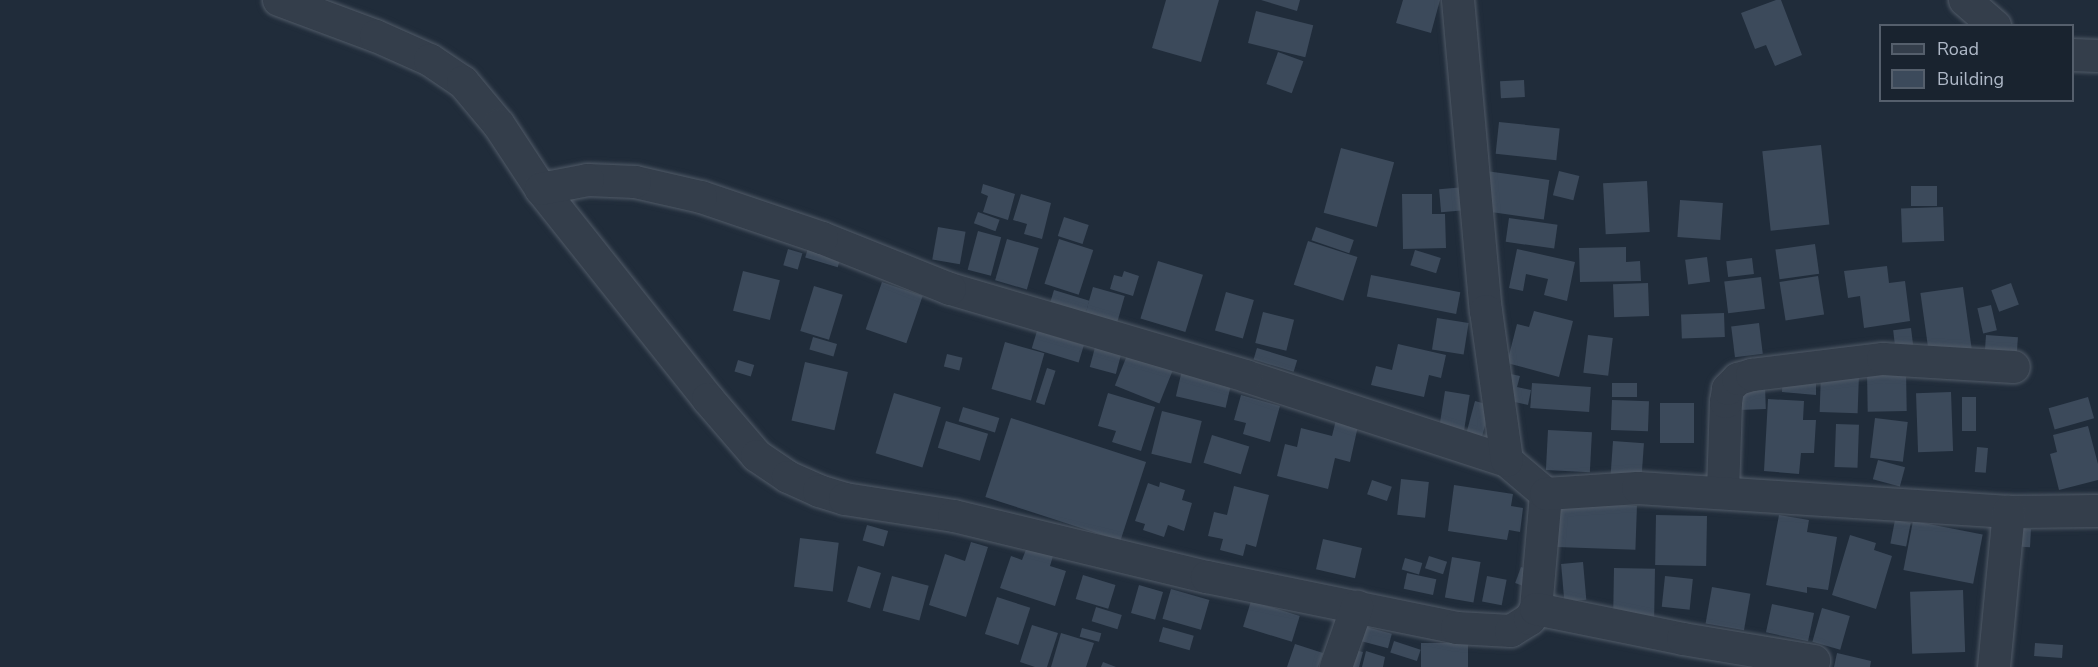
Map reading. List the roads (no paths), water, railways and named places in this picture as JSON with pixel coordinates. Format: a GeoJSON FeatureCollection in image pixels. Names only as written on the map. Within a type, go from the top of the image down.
{"type":"FeatureCollection","features":[{"type":"Feature","properties":{"kind":"street"},"geometry":{"type":"LineString","coordinates":[[279,0],[430,60],[463,82],[499,125],[541,189],[708,399],[757,456],[788,477],[819,491],[845,499],[954,516],[1207,577],[1457,628],[1510,631],[1530,619],[1536,609],[1546,494]]}},
{"type":"Feature","properties":{"kind":"street"},"geometry":{"type":"LineString","coordinates":[[1458,0],[1486,311],[1506,461]]}},
{"type":"Feature","properties":{"kind":"street"},"geometry":{"type":"LineString","coordinates":[[1965,0],[1993,24]]}},
{"type":"Feature","properties":{"kind":"street"},"geometry":{"type":"LineString","coordinates":[[2074,55],[2098,56]]}},
{"type":"Feature","properties":{"kind":"street"},"geometry":{"type":"LineString","coordinates":[[541,189],[588,180],[635,182],[701,197],[822,238],[950,289],[1246,376],[1506,461],[1546,494],[1638,488],[2009,512],[2098,511]]}},
{"type":"Feature","properties":{"kind":"street"},"geometry":{"type":"LineString","coordinates":[[1723,492],[1726,402],[1728,389],[1738,379],[1752,375],[1883,359],[2014,367]]}},
{"type":"Feature","properties":{"kind":"street"},"geometry":{"type":"LineString","coordinates":[[1994,667],[2009,512]]}},
{"type":"Feature","properties":{"kind":"street"},"geometry":{"type":"LineString","coordinates":[[1336,667],[1357,607]]}},
{"type":"Feature","properties":{"kind":"street"},"geometry":{"type":"LineString","coordinates":[[1536,609],[1683,639],[1814,661]]}}]}
